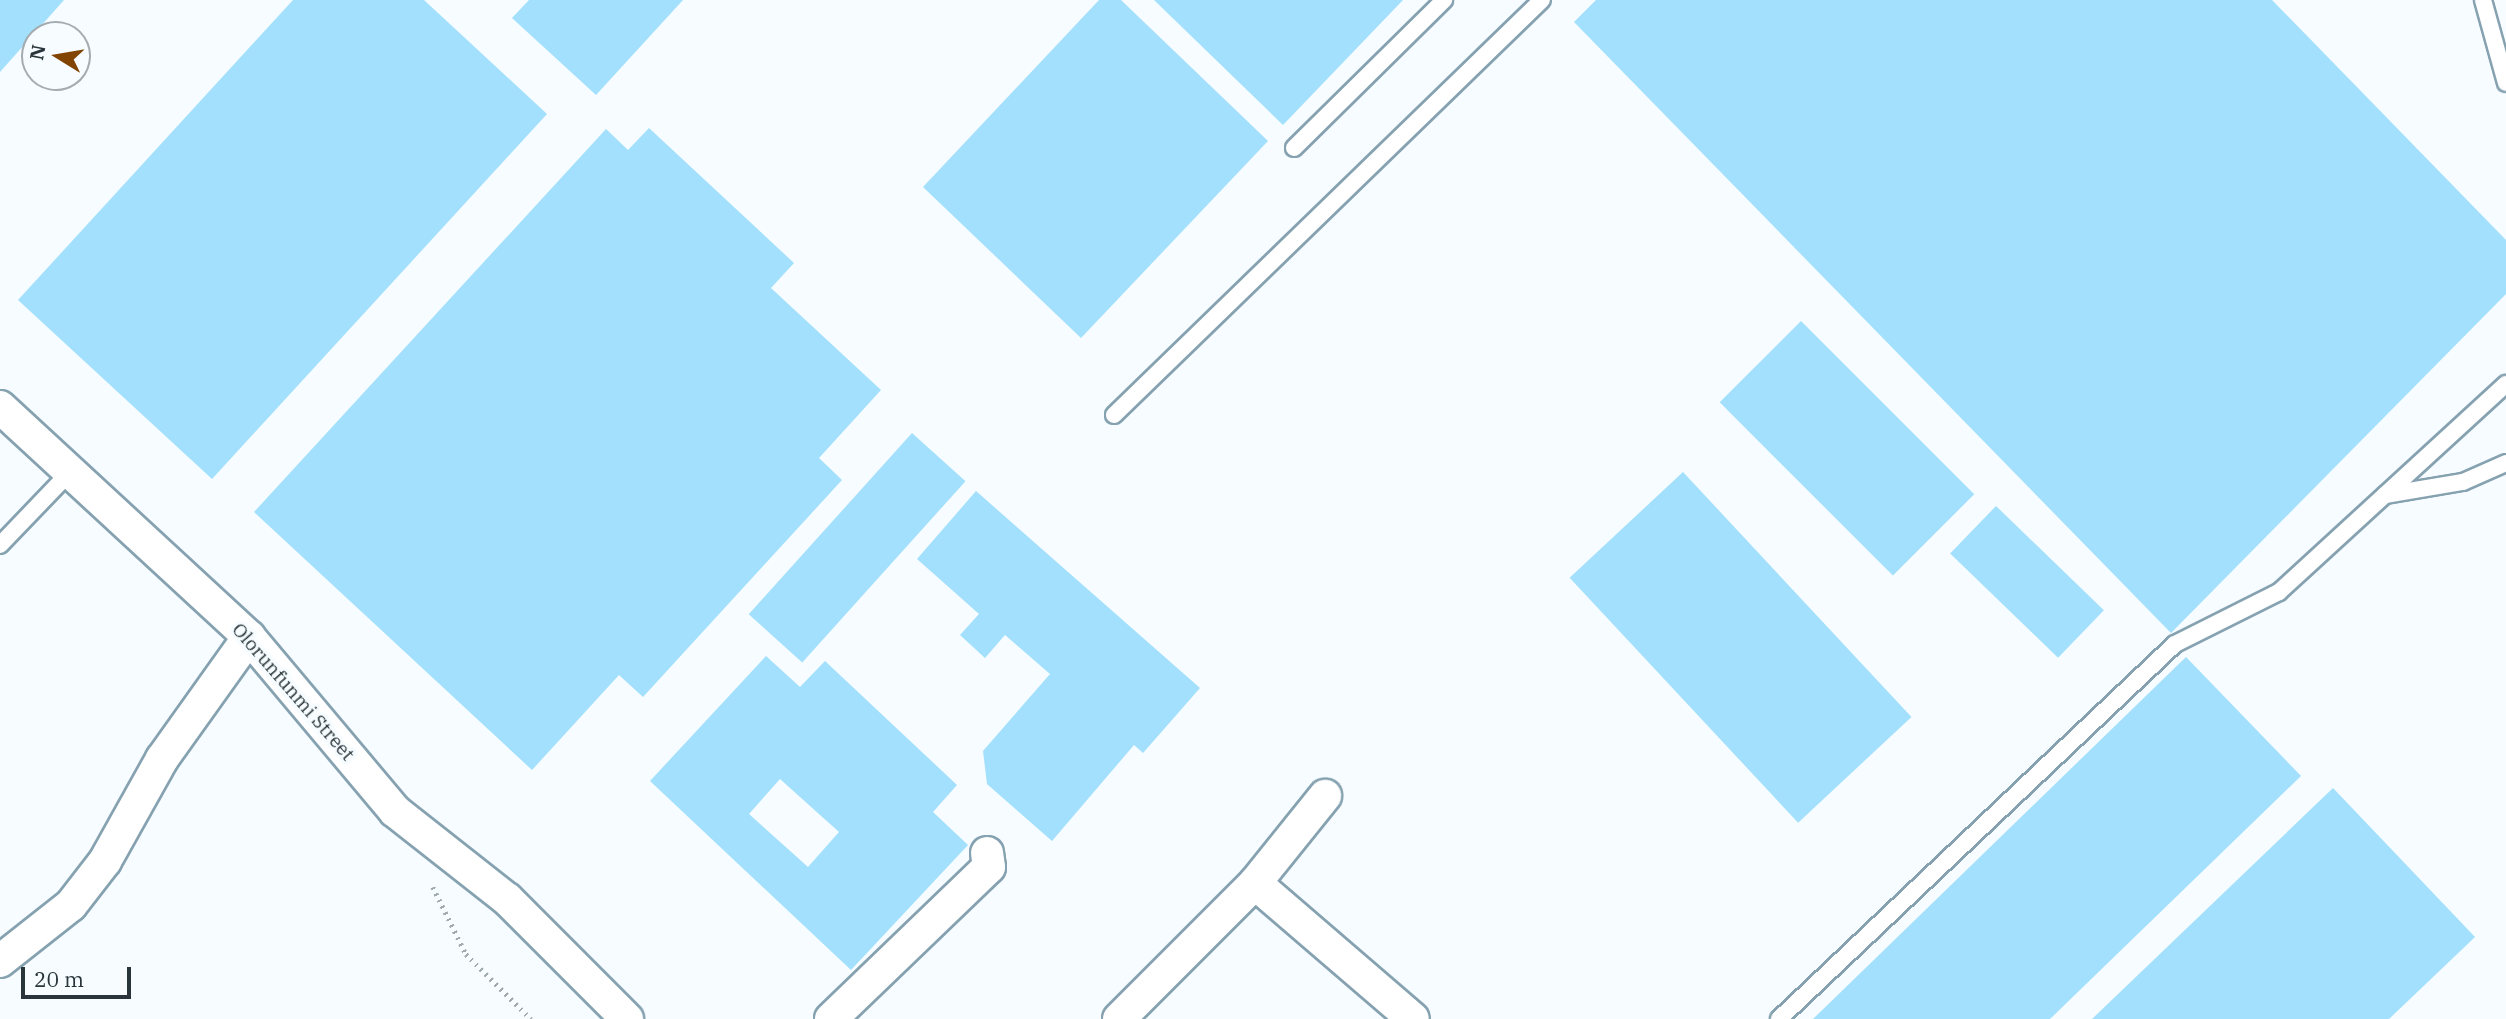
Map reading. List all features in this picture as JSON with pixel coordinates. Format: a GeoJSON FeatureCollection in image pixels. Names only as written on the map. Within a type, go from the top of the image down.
{"type":"FeatureCollection","features":[{"type":"Feature","properties":{"kind":"street","name":"Olorunfunmi Street"},"geometry":{"type":"LineString","coordinates":[[0,407],[249,637],[395,811],[507,899],[627,1019]]}},
{"type":"Feature","properties":{"kind":"street"},"geometry":{"type":"LineString","coordinates":[[0,961],[71,905],[88,883],[162,760],[249,637]]}},
{"type":"Feature","properties":{"kind":"street"},"geometry":{"type":"LineString","coordinates":[[1119,1019],[1255,883],[1325,796]]}},
{"type":"Feature","properties":{"kind":"street"},"geometry":{"type":"LineString","coordinates":[[831,1019],[989,867],[987,853]]}},
{"type":"Feature","properties":{"kind":"street"},"geometry":{"type":"LineString","coordinates":[[1255,883],[1413,1019]]}},
{"type":"Feature","properties":{"kind":"lane"},"geometry":{"type":"LineString","coordinates":[[1294,148],[1444,0]]}},
{"type":"Feature","properties":{"kind":"lane"},"geometry":{"type":"LineString","coordinates":[[1114,415],[1542,0]]}},
{"type":"Feature","properties":{"kind":"lane"},"geometry":{"type":"LineString","coordinates":[[2483,0],[2506,83]]}},
{"type":"Feature","properties":{"kind":"lane"},"geometry":{"type":"LineString","coordinates":[[1779,1019],[2175,644],[2279,593],[2506,384]]}},
{"type":"Feature","properties":{"kind":"lane"},"geometry":{"type":"LineString","coordinates":[[2385,495],[2463,482],[2506,463]]}},
{"type":"Feature","properties":{"kind":"lane"},"geometry":{"type":"LineString","coordinates":[[0,545],[70,471]]}},
{"type":"Feature","properties":{"kind":"path"},"geometry":{"type":"LineString","coordinates":[[430,883],[466,954],[531,1019]]}},
{"type":"Feature","properties":{"kind":"building"},"geometry":{"type":"Polygon","coordinates":[[[0,0],[64,0],[45,21],[21,21],[21,48],[0,72],[0,0]]]}},
{"type":"Feature","properties":{"kind":"building"},"geometry":{"type":"Polygon","coordinates":[[[293,0],[424,0],[547,114],[212,479],[18,300],[293,0]]]}},
{"type":"Feature","properties":{"kind":"building"},"geometry":{"type":"Polygon","coordinates":[[[529,0],[683,0],[596,95],[512,18],[529,0]]]}},
{"type":"Feature","properties":{"kind":"building"},"geometry":{"type":"Polygon","coordinates":[[[1099,0],[1121,0],[1268,141],[1081,338],[923,187],[1099,0]]]}},
{"type":"Feature","properties":{"kind":"building"},"geometry":{"type":"Polygon","coordinates":[[[1154,0],[1403,0],[1283,125],[1154,0]]]}},
{"type":"Feature","properties":{"kind":"building"},"geometry":{"type":"Polygon","coordinates":[[[1596,0],[2272,0],[2506,240],[2506,294],[2171,633],[1574,22],[1596,0]]]}},
{"type":"Feature","properties":{"kind":"building"},"geometry":{"type":"Polygon","coordinates":[[[649,128],[794,263],[771,288],[881,390],[819,458],[842,480],[643,697],[619,675],[532,770],[254,512],[606,129],[628,150],[649,128]]]}},
{"type":"Feature","properties":{"kind":"building"},"geometry":{"type":"Polygon","coordinates":[[[1801,321],[1974,494],[1893,576],[1720,402],[1801,321]]]}},
{"type":"Feature","properties":{"kind":"building"},"geometry":{"type":"Polygon","coordinates":[[[912,433],[966,481],[802,663],[749,614],[912,433]]]}},
{"type":"Feature","properties":{"kind":"building"},"geometry":{"type":"Polygon","coordinates":[[[1683,472],[1911,717],[1798,823],[1570,578],[1683,472]]]}},
{"type":"Feature","properties":{"kind":"building"},"geometry":{"type":"Polygon","coordinates":[[[976,491],[1200,688],[1143,753],[1134,745],[1052,841],[987,784],[983,751],[1050,674],[1005,635],[985,658],[960,635],[979,614],[917,559],[976,491]]]}},
{"type":"Feature","properties":{"kind":"building"},"geometry":{"type":"Polygon","coordinates":[[[1996,506],[2104,610],[2058,658],[1950,553],[1996,506]]]}},
{"type":"Feature","properties":{"kind":"building"},"geometry":{"type":"Polygon","coordinates":[[[766,656],[800,687],[825,661],[957,785],[933,812],[968,845],[851,970],[650,781],[766,656]],[[780,779],[749,814],[808,867],[839,832],[780,779]]]}},
{"type":"Feature","properties":{"kind":"building"},"geometry":{"type":"Polygon","coordinates":[[[2186,657],[2301,776],[2050,1019],[1813,1019],[2186,657]]]}},
{"type":"Feature","properties":{"kind":"building"},"geometry":{"type":"Polygon","coordinates":[[[2333,788],[2475,937],[2389,1019],[2092,1019],[2333,788]]]}}]}
